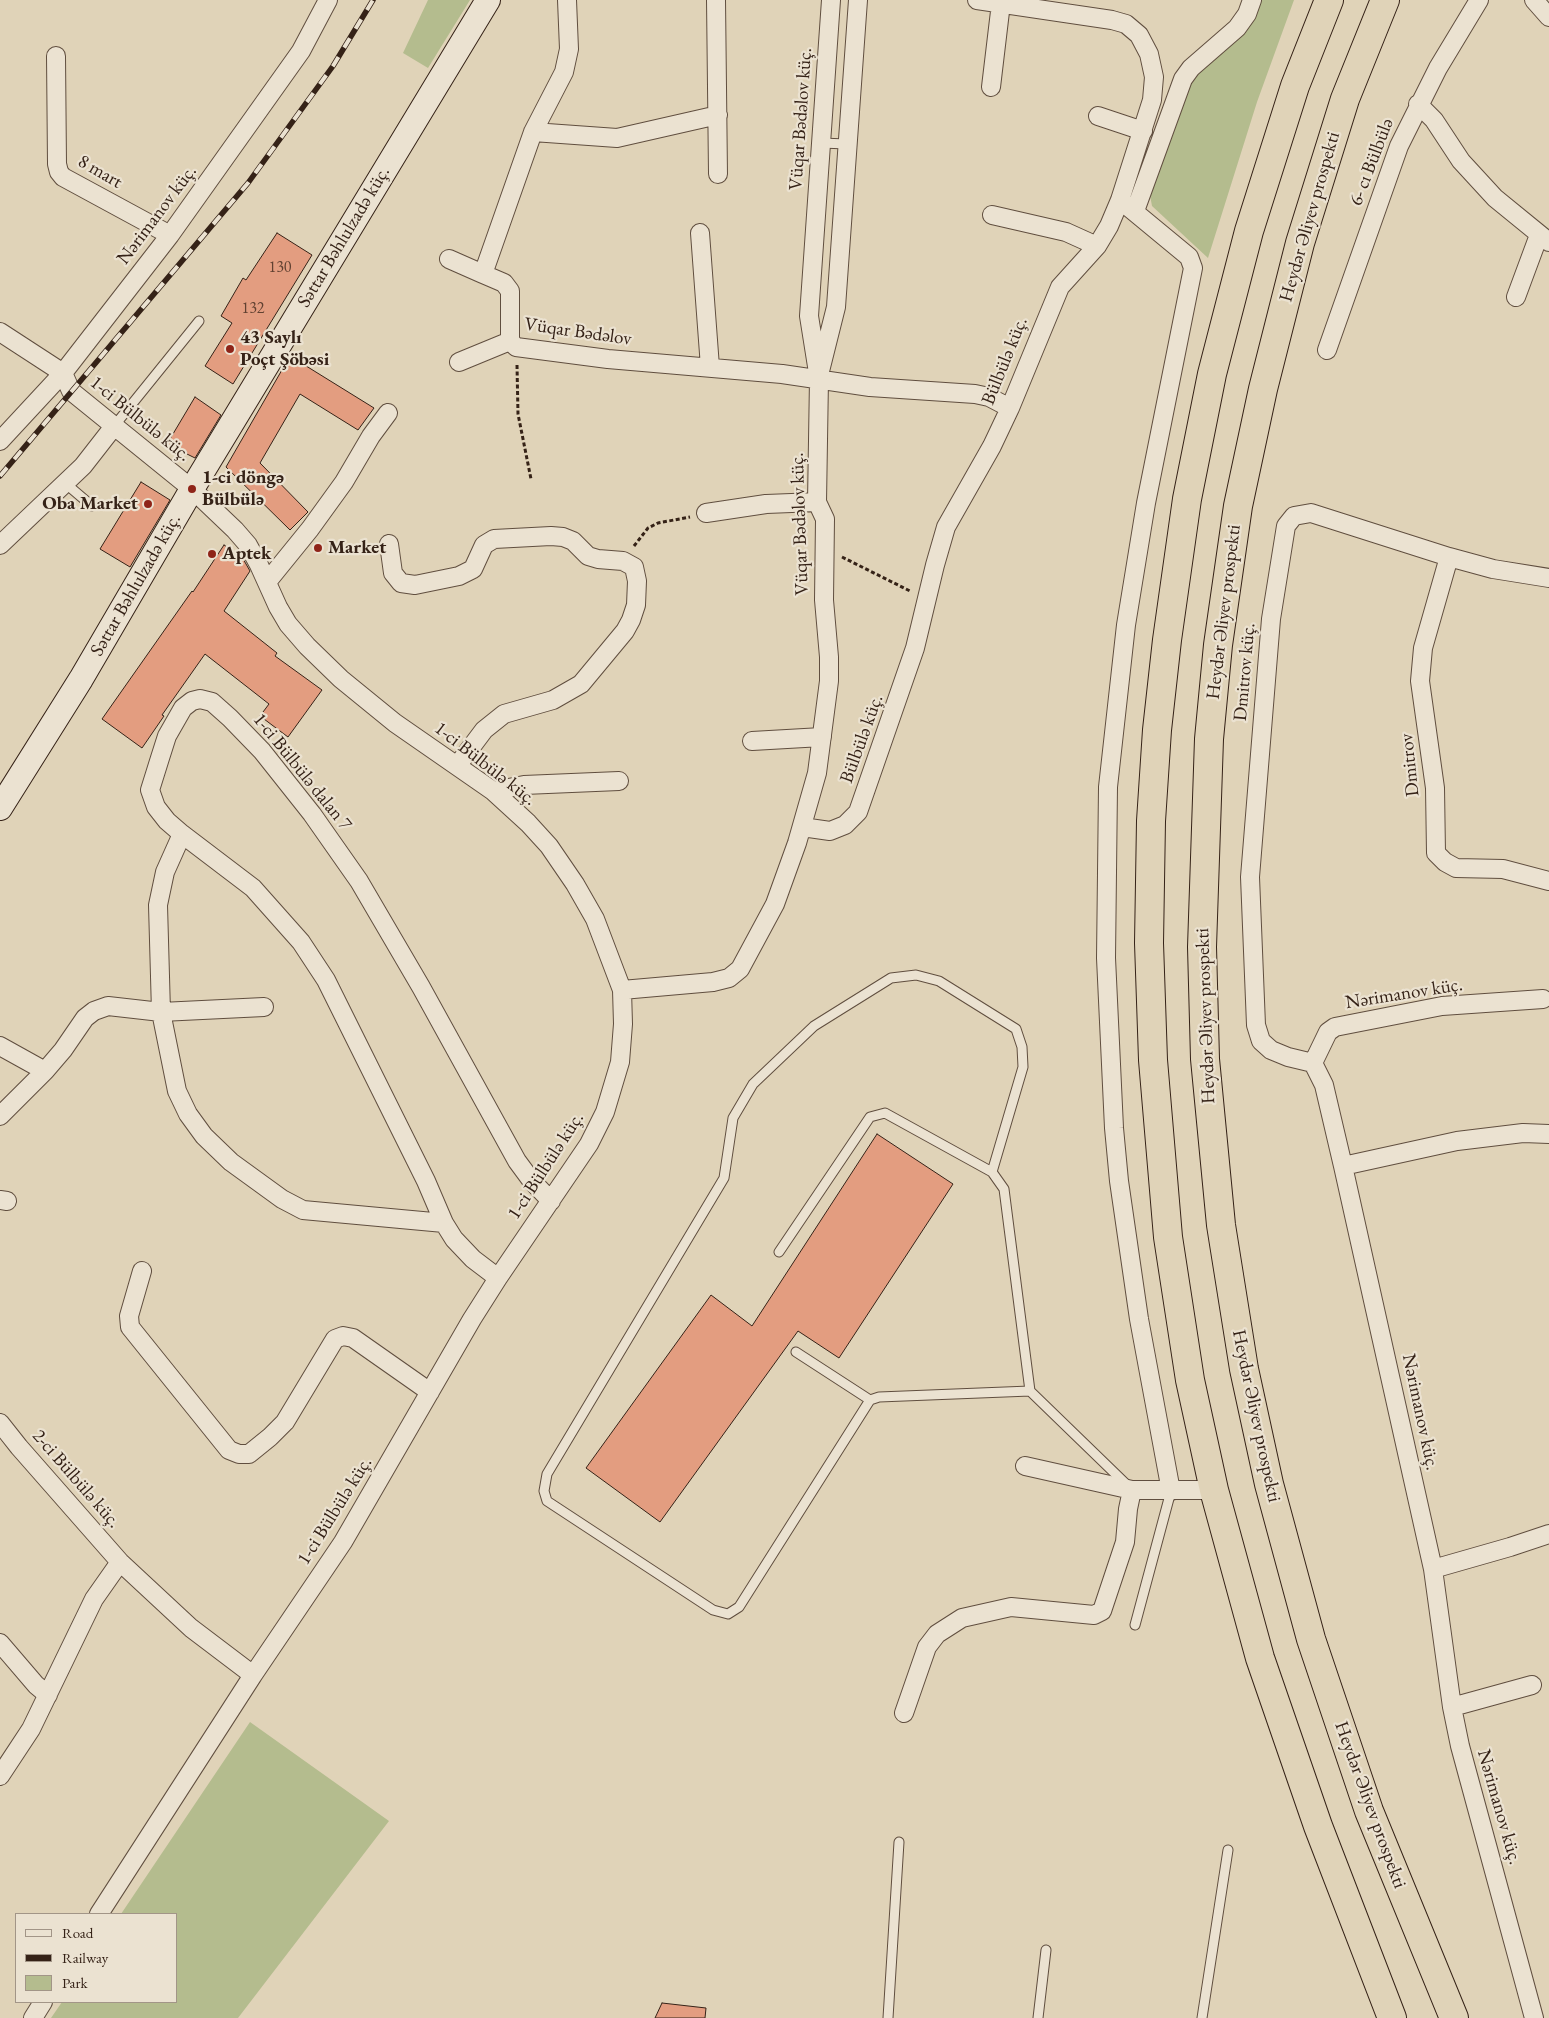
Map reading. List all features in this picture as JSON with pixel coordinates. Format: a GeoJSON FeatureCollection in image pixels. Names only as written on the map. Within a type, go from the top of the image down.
{"type":"FeatureCollection","features":[{"type":"Feature","properties":{"kind":"highway"},"geometry":{"type":"LineString","coordinates":[[1329,0],[1294,86],[1252,222],[1212,374],[1187,499],[1157,730],[1151,821],[1149,943],[1153,1060],[1168,1237],[1190,1380],[1214,1490],[1260,1658],[1318,1826],[1392,2018]]}},
{"type":"Feature","properties":{"kind":"highway","name":"Heydər Əliyev prospekti"},"geometry":{"type":"LineString","coordinates":[[1385,0],[1345,98],[1300,243],[1263,389],[1238,506],[1218,645],[1209,738],[1202,947],[1205,1059],[1221,1225],[1244,1369],[1269,1484],[1311,1640],[1369,1812],[1454,2018]]}},
{"type":"Feature","properties":{"kind":"main road","name":"Səttar Bəhlulzadə küç."},"geometry":{"type":"LineString","coordinates":[[0,808],[81,679],[192,489],[488,0]]}},
{"type":"Feature","properties":{"kind":"street","name":"Nərimanov küç."},"geometry":{"type":"LineString","coordinates":[[0,441],[63,373],[170,235],[301,51],[328,0]]}},
{"type":"Feature","properties":{"kind":"street"},"geometry":{"type":"LineString","coordinates":[[449,260],[483,274],[533,132],[564,72],[568,49],[567,0]]}},
{"type":"Feature","properties":{"kind":"street"},"geometry":{"type":"LineString","coordinates":[[716,0],[718,174]]}},
{"type":"Feature","properties":{"kind":"street","name":"Vüqar Bədəlov küç."},"geometry":{"type":"LineString","coordinates":[[622,990],[713,982],[729,978],[740,969],[775,904],[802,827],[817,773],[829,681],[830,657],[824,600],[825,519],[817,502],[818,379],[809,316],[831,0]]}},
{"type":"Feature","properties":{"kind":"street"},"geometry":{"type":"LineString","coordinates":[[818,379],[836,307],[858,0]]}},
{"type":"Feature","properties":{"kind":"street","name":"Bülbülə küç."},"geometry":{"type":"LineString","coordinates":[[802,827],[830,831],[845,825],[858,812],[915,648],[926,599],[946,527],[992,446],[1010,408],[1060,287],[1097,246],[1120,200],[1144,131],[1152,100],[1154,77],[1149,54],[1139,35],[1126,24],[1040,4],[977,0]]}},
{"type":"Feature","properties":{"kind":"street"},"geometry":{"type":"LineString","coordinates":[[1135,211],[1183,79],[1191,68],[1237,28],[1247,14],[1252,0]]}},
{"type":"Feature","properties":{"kind":"street","name":"6- cı Bülbülə"},"geometry":{"type":"LineString","coordinates":[[1327,350],[1399,146],[1418,104],[1479,0]]}},
{"type":"Feature","properties":{"kind":"street"},"geometry":{"type":"LineString","coordinates":[[1534,0],[1549,17]]}},
{"type":"Feature","properties":{"kind":"street"},"geometry":{"type":"LineString","coordinates":[[991,88],[1002,3]]}},
{"type":"Feature","properties":{"kind":"street","name":"8 mart"},"geometry":{"type":"LineString","coordinates":[[56,56],[57,164],[59,172],[63,177],[170,235]]}},
{"type":"Feature","properties":{"kind":"street"},"geometry":{"type":"LineString","coordinates":[[1418,104],[1434,120],[1461,161],[1495,198],[1544,238],[1516,297]]}},
{"type":"Feature","properties":{"kind":"street"},"geometry":{"type":"LineString","coordinates":[[533,132],[617,138],[718,115]]}},
{"type":"Feature","properties":{"kind":"street"},"geometry":{"type":"LineString","coordinates":[[1098,116],[1144,131]]}},
{"type":"Feature","properties":{"kind":"street"},"geometry":{"type":"LineString","coordinates":[[1120,200],[1189,257],[1193,268],[1146,503],[1127,616],[1108,787],[1106,958],[1114,1128],[1119,1181],[1138,1319],[1171,1491]]}},
{"type":"Feature","properties":{"kind":"street"},"geometry":{"type":"LineString","coordinates":[[992,215],[1066,232],[1097,246]]}},
{"type":"Feature","properties":{"kind":"street"},"geometry":{"type":"LineString","coordinates":[[700,233],[710,367]]}},
{"type":"Feature","properties":{"kind":"street","name":"Vüqar Bədəlov"},"geometry":{"type":"LineString","coordinates":[[483,274],[504,284],[510,291],[513,344],[608,359],[710,367],[870,387],[976,394],[989,397],[1010,408]]}},
{"type":"Feature","properties":{"kind":"street"},"geometry":{"type":"LineString","coordinates":[[0,332],[63,373]]}},
{"type":"Feature","properties":{"kind":"street"},"geometry":{"type":"LineString","coordinates":[[459,362],[513,344]]}},
{"type":"Feature","properties":{"kind":"street","name":"1-ci Bülbülə küç."},"geometry":{"type":"LineString","coordinates":[[63,373],[71,391],[192,489],[248,545],[278,607],[288,624],[307,646],[342,679],[396,723],[493,791],[544,840],[575,884],[594,919],[622,990],[623,1024],[620,1062],[605,1112],[589,1144],[498,1278],[343,1542],[253,1675],[100,1913]]}},
{"type":"Feature","properties":{"kind":"street"},"geometry":{"type":"LineString","coordinates":[[267,582],[310,529],[344,482],[371,436],[388,413]]}},
{"type":"Feature","properties":{"kind":"street"},"geometry":{"type":"LineString","coordinates":[[0,545],[83,466],[115,425]]}},
{"type":"Feature","properties":{"kind":"street"},"geometry":{"type":"LineString","coordinates":[[706,513],[766,504],[817,502]]}},
{"type":"Feature","properties":{"kind":"street","name":"Dmitrov küç."},"geometry":{"type":"LineString","coordinates":[[1313,1063],[1288,1058],[1271,1050],[1261,1041],[1256,1025],[1250,877],[1271,619],[1286,526],[1294,516],[1311,513],[1449,557],[1493,568],[1549,578]]}},
{"type":"Feature","properties":{"kind":"street"},"geometry":{"type":"LineString","coordinates":[[389,544],[392,573],[401,583],[415,585],[460,576],[473,568],[484,545],[494,539],[550,536],[563,538],[573,542],[588,556],[624,561],[634,567],[638,581],[636,605],[631,620],[625,631],[581,684],[552,700],[504,714],[484,730],[457,766]]}},
{"type":"Feature","properties":{"kind":"street","name":"Dmitrov"},"geometry":{"type":"LineString","coordinates":[[1449,557],[1423,648],[1420,681],[1435,788],[1436,853],[1445,862],[1456,868],[1503,870],[1549,881]]}},
{"type":"Feature","properties":{"kind":"street","name":"1-ci Bülbülə dalan 7"},"geometry":{"type":"LineString","coordinates":[[498,1278],[473,1259],[454,1239],[444,1223],[426,1181],[330,989],[301,942],[253,888],[167,822],[156,808],[150,790],[167,736],[183,708],[192,701],[200,699],[212,702],[230,718],[262,751],[312,814],[363,889],[421,987],[517,1161],[531,1180],[551,1201]]}},
{"type":"Feature","properties":{"kind":"street"},"geometry":{"type":"LineString","coordinates":[[752,741],[822,737]]}},
{"type":"Feature","properties":{"kind":"street"},"geometry":{"type":"LineString","coordinates":[[493,791],[524,786],[619,781]]}},
{"type":"Feature","properties":{"kind":"street"},"geometry":{"type":"LineString","coordinates":[[182,834],[165,872],[158,905],[161,1012],[177,1091],[188,1114],[204,1136],[231,1162],[282,1200],[303,1210],[444,1223]]}},
{"type":"Feature","properties":{"kind":"street","name":"Nərimanov küç."},"geometry":{"type":"LineString","coordinates":[[1534,2018],[1460,1746],[1452,1707],[1433,1569],[1344,1166],[1324,1085],[1313,1063],[1328,1032],[1336,1027],[1442,1006],[1543,999]]}},
{"type":"Feature","properties":{"kind":"street"},"geometry":{"type":"LineString","coordinates":[[0,1116],[45,1071],[63,1050],[85,1018],[94,1011],[108,1006],[161,1012],[264,1007]]}},
{"type":"Feature","properties":{"kind":"street"},"geometry":{"type":"LineString","coordinates":[[0,1046],[45,1071]]}},
{"type":"Feature","properties":{"kind":"street"},"geometry":{"type":"LineString","coordinates":[[1344,1166],[1457,1141],[1523,1133],[1549,1134]]}},
{"type":"Feature","properties":{"kind":"street"},"geometry":{"type":"LineString","coordinates":[[142,1271],[130,1316],[130,1327],[229,1450],[239,1454],[248,1454],[270,1437],[285,1422],[335,1339],[343,1336],[353,1338],[430,1392]]}},
{"type":"Feature","properties":{"kind":"street","name":"2-ci Bülbülə küç."},"geometry":{"type":"LineString","coordinates":[[0,1423],[120,1562],[191,1628],[253,1675]]}},
{"type":"Feature","properties":{"kind":"street"},"geometry":{"type":"LineString","coordinates":[[1025,1466],[1132,1490],[1214,1490]]}},
{"type":"Feature","properties":{"kind":"street"},"geometry":{"type":"LineString","coordinates":[[904,1714],[926,1647],[937,1634],[962,1618],[1011,1608],[1094,1615],[1102,1611],[1125,1542],[1132,1490]]}},
{"type":"Feature","properties":{"kind":"street"},"geometry":{"type":"LineString","coordinates":[[1433,1569],[1549,1534]]}},
{"type":"Feature","properties":{"kind":"street"},"geometry":{"type":"LineString","coordinates":[[0,1776],[31,1729],[94,1599],[120,1562]]}},
{"type":"Feature","properties":{"kind":"street"},"geometry":{"type":"LineString","coordinates":[[0,1643],[36,1685],[48,1695]]}},
{"type":"Feature","properties":{"kind":"street"},"geometry":{"type":"LineString","coordinates":[[1452,1707],[1532,1685]]}},
{"type":"Feature","properties":{"kind":"street"},"geometry":{"type":"LineString","coordinates":[[33,2018],[42,2003]]}},
{"type":"Feature","properties":{"kind":"lane"},"geometry":{"type":"LineString","coordinates":[[821,142],[847,144]]}},
{"type":"Feature","properties":{"kind":"lane"},"geometry":{"type":"LineString","coordinates":[[115,425],[199,322]]}},
{"type":"Feature","properties":{"kind":"lane"},"geometry":{"type":"LineString","coordinates":[[66,483],[92,506]]}},
{"type":"Feature","properties":{"kind":"lane"},"geometry":{"type":"LineString","coordinates":[[992,1172],[1023,1067],[1022,1047],[1016,1029],[939,981],[916,975],[891,978],[814,1026],[754,1084],[734,1118],[724,1178],[547,1474],[544,1491],[548,1502],[713,1610],[728,1614],[739,1607],[870,1400],[879,1397],[1030,1391]]}},
{"type":"Feature","properties":{"kind":"lane"},"geometry":{"type":"LineString","coordinates":[[778,1252],[870,1117],[884,1113],[992,1172],[1004,1189],[1030,1391],[1132,1490]]}},
{"type":"Feature","properties":{"kind":"lane"},"geometry":{"type":"LineString","coordinates":[[796,1352],[870,1400]]}},
{"type":"Feature","properties":{"kind":"lane"},"geometry":{"type":"LineString","coordinates":[[1135,1625],[1171,1491]]}},
{"type":"Feature","properties":{"kind":"lane"},"geometry":{"type":"LineString","coordinates":[[888,2018],[899,1842]]}},
{"type":"Feature","properties":{"kind":"lane"},"geometry":{"type":"LineString","coordinates":[[1202,2018],[1228,1850]]}},
{"type":"Feature","properties":{"kind":"lane"},"geometry":{"type":"LineString","coordinates":[[1038,2018],[1046,1950]]}},
{"type":"Feature","properties":{"kind":"path"},"geometry":{"type":"LineString","coordinates":[[513,344],[518,414],[531,479]]}},
{"type":"Feature","properties":{"kind":"path"},"geometry":{"type":"LineString","coordinates":[[624,561],[648,528],[658,523],[706,513]]}},
{"type":"Feature","properties":{"kind":"path"},"geometry":{"type":"LineString","coordinates":[[825,550],[926,599]]}},
{"type":"Feature","properties":{"kind":"green space"},"geometry":{"type":"Polygon","coordinates":[[[428,0],[470,0],[428,68],[403,53],[428,0]]]}},
{"type":"Feature","properties":{"kind":"green space"},"geometry":{"type":"Polygon","coordinates":[[[1260,0],[1294,0],[1257,102],[1208,258],[1152,206],[1149,190],[1191,78],[1260,0]]]}},
{"type":"Feature","properties":{"kind":"green space"},"geometry":{"type":"Polygon","coordinates":[[[250,1722],[389,1821],[238,2018],[51,2018],[61,2003],[178,2003],[178,1913],[122,1913],[250,1722]]]}},
{"type":"Feature","properties":{"kind":"building"},"geometry":{"type":"Polygon","coordinates":[[[277,233],[312,255],[233,384],[205,366],[232,323],[221,316],[243,278],[246,280],[277,233]]]}},
{"type":"Feature","properties":{"kind":"building"},"geometry":{"type":"Polygon","coordinates":[[[290,356],[374,408],[358,430],[300,394],[260,463],[308,512],[290,530],[226,467],[290,356]]]}},
{"type":"Feature","properties":{"kind":"building"},"geometry":{"type":"Polygon","coordinates":[[[195,397],[221,415],[195,458],[167,444],[195,397]]]}},
{"type":"Feature","properties":{"kind":"building"},"geometry":{"type":"Polygon","coordinates":[[[141,482],[170,500],[130,567],[100,549],[141,482]]]}},
{"type":"Feature","properties":{"kind":"building"},"geometry":{"type":"Polygon","coordinates":[[[224,545],[242,557],[250,571],[224,611],[277,653],[275,656],[322,690],[288,737],[260,716],[269,704],[205,654],[162,715],[164,716],[142,748],[102,719],[193,592],[224,545]]]}},
{"type":"Feature","properties":{"kind":"building"},"geometry":{"type":"Polygon","coordinates":[[[877,1134],[953,1184],[839,1358],[798,1331],[660,1522],[586,1468],[711,1295],[752,1326],[877,1134]]]}},
{"type":"Feature","properties":{"kind":"building"},"geometry":{"type":"Polygon","coordinates":[[[662,2003],[706,2008],[705,2018],[655,2018],[662,2003]]]}},
{"type":"Feature","properties":{"kind":"railway"},"geometry":{"type":"LineString","coordinates":[[0,476],[248,183],[333,66],[373,0]]}},
{"type":"Feature","properties":{"kind":"place","name":"43 Saylı Poçt Şöbəsi"},"geometry":{"type":"Point","coordinates":[230,349]}},
{"type":"Feature","properties":{"kind":"place","name":"1-ci döngə Bülbülə"},"geometry":{"type":"Point","coordinates":[192,489]}},
{"type":"Feature","properties":{"kind":"place","name":"Oba Market"},"geometry":{"type":"Point","coordinates":[148,504]}},
{"type":"Feature","properties":{"kind":"place","name":"Market"},"geometry":{"type":"Point","coordinates":[318,548]}},
{"type":"Feature","properties":{"kind":"place","name":"Aptek"},"geometry":{"type":"Point","coordinates":[212,554]}}]}
